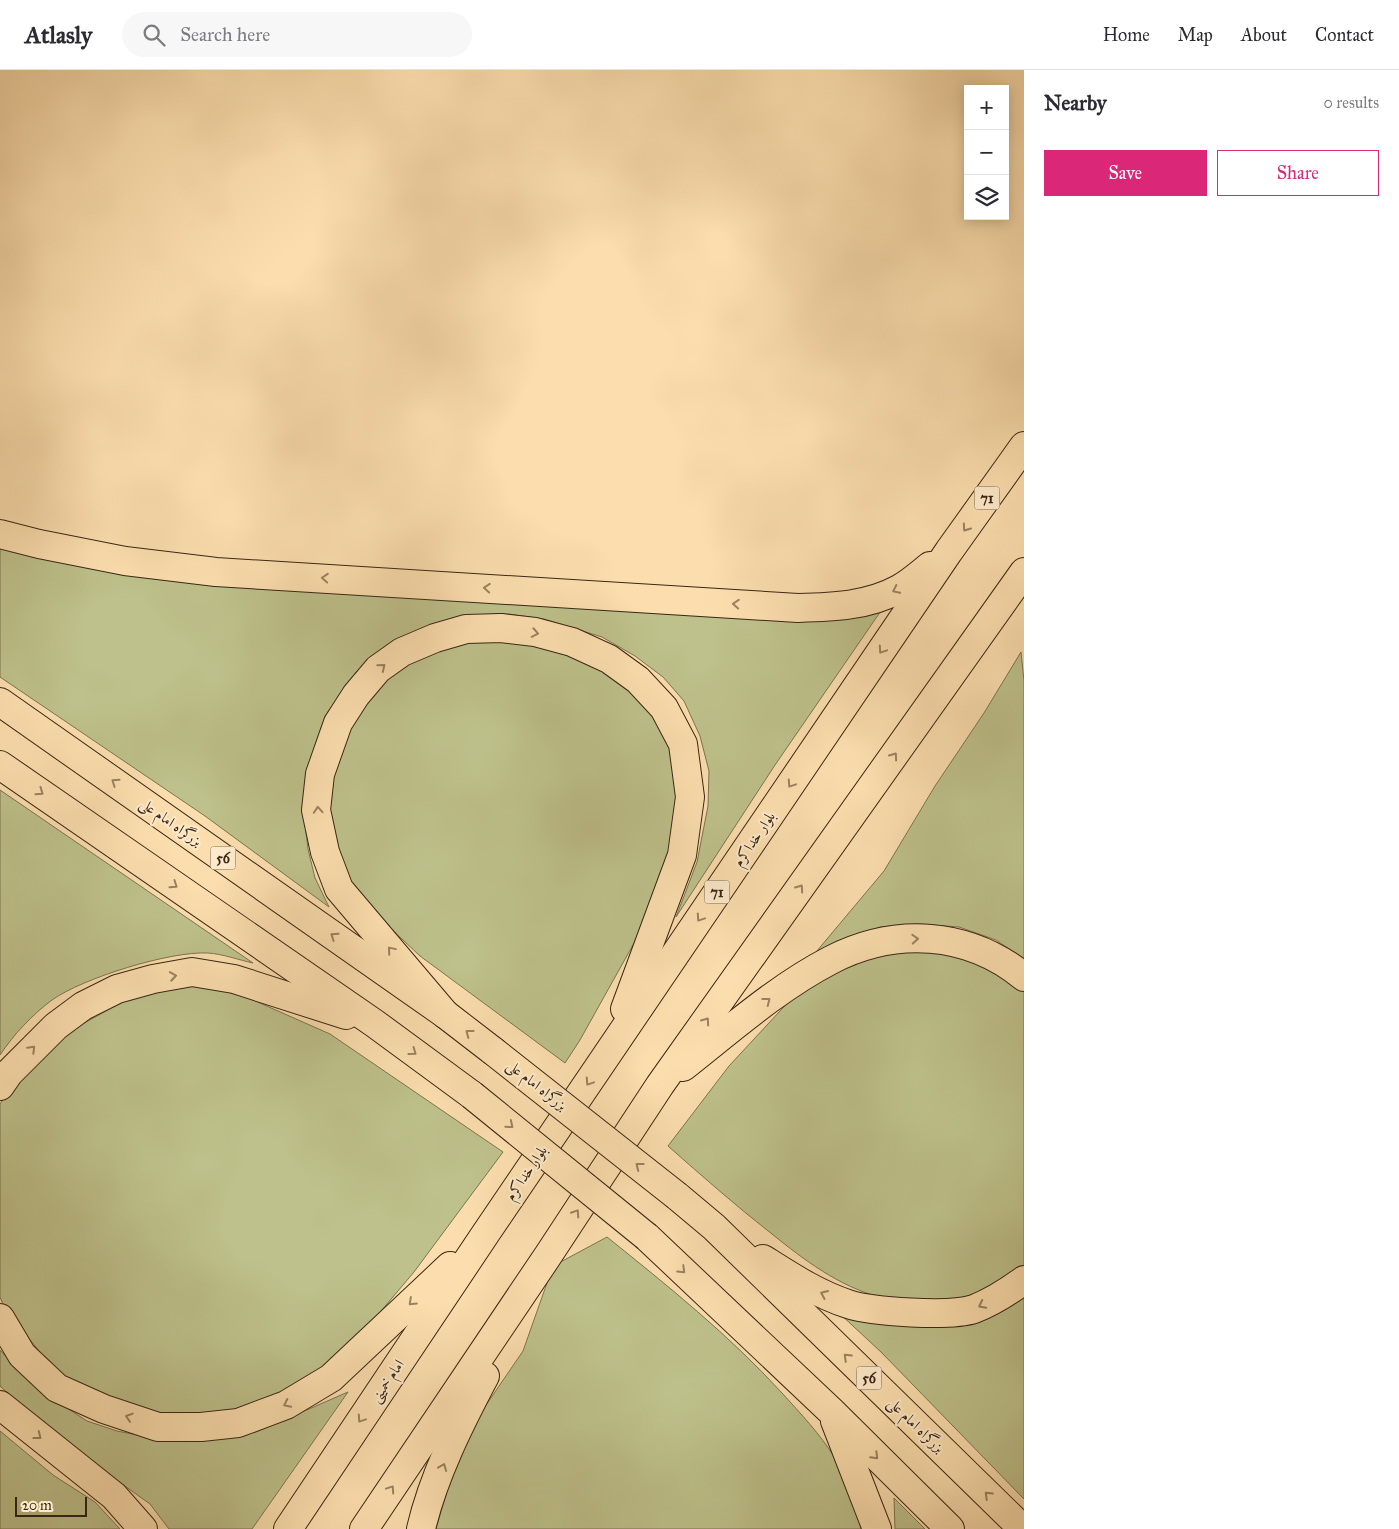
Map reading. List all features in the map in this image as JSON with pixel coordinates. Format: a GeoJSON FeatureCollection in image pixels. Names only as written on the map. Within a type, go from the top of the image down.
{"type":"FeatureCollection","features":[{"type":"Feature","properties":{"kind":"highway","name":"بلوار خداکرم"},"geometry":{"type":"LineString","coordinates":[[486,1233],[949,551],[1024,446]]}},
{"type":"Feature","properties":{"kind":"highway"},"geometry":{"type":"LineString","coordinates":[[0,534],[39,544],[125,561],[216,572],[798,608],[841,607],[876,599],[900,589],[949,551]]}},
{"type":"Feature","properties":{"kind":"highway"},"geometry":{"type":"LineString","coordinates":[[364,1529],[660,1085],[1024,572]]}},
{"type":"Feature","properties":{"kind":"highway"},"geometry":{"type":"LineString","coordinates":[[446,1014],[339,889],[325,852],[316,810],[320,774],[338,722],[356,695],[378,669],[402,652],[435,638],[466,629],[502,628],[535,632],[580,646],[609,659],[638,680],[664,708],[683,744],[690,797],[682,855],[608,1053]]}},
{"type":"Feature","properties":{"kind":"highway","name":"بزرگراه امام علی"},"geometry":{"type":"LineString","coordinates":[[0,702],[446,1014],[677,1196],[714,1227],[1023,1529]]}},
{"type":"Feature","properties":{"kind":"highway"},"geometry":{"type":"LineString","coordinates":[[0,764],[374,1024],[472,1095],[647,1237],[832,1412],[950,1529]]}},
{"type":"Feature","properties":{"kind":"highway"},"geometry":{"type":"LineString","coordinates":[[660,1085],[776,995],[830,961],[875,944],[904,939],[930,938],[956,942],[983,952],[1012,967],[1024,977]]}},
{"type":"Feature","properties":{"kind":"highway"},"geometry":{"type":"LineString","coordinates":[[0,1086],[9,1073],[56,1026],[83,1006],[117,988],[192,972],[234,979],[374,1024]]}},
{"type":"Feature","properties":{"kind":"highway"},"geometry":{"type":"LineString","coordinates":[[714,1227],[806,1286],[849,1305],[890,1311],[934,1313],[973,1309],[1007,1292],[1024,1280]]}},
{"type":"Feature","properties":{"kind":"highway"},"geometry":{"type":"LineString","coordinates":[[0,1318],[22,1355],[57,1388],[88,1402],[158,1427],[201,1427],[238,1423],[286,1405],[331,1378],[486,1233]]}},
{"type":"Feature","properties":{"kind":"highway","name":"امام خمینی"},"geometry":{"type":"LineString","coordinates":[[288,1529],[486,1233]]}},
{"type":"Feature","properties":{"kind":"highway"},"geometry":{"type":"LineString","coordinates":[[421,1529],[426,1508],[461,1421],[549,1254]]}},
{"type":"Feature","properties":{"kind":"highway"},"geometry":{"type":"LineString","coordinates":[[0,1405],[114,1496],[143,1529]]}},
{"type":"Feature","properties":{"kind":"highway"},"geometry":{"type":"LineString","coordinates":[[832,1412],[877,1529]]}},
{"type":"Feature","properties":{"kind":"green space"},"geometry":{"type":"Polygon","coordinates":[[[0,543],[82,561],[885,605],[775,765],[676,917],[697,862],[708,806],[709,771],[700,736],[684,701],[663,677],[635,656],[602,637],[544,619],[509,614],[471,615],[441,623],[381,651],[357,671],[325,716],[314,748],[306,781],[304,815],[308,849],[315,878],[329,907],[205,816],[0,677],[0,543]]]}},
{"type":"Feature","properties":{"kind":"green space"},"geometry":{"type":"Polygon","coordinates":[[[467,639],[568,647],[650,703],[683,777],[663,891],[580,1040],[565,1063],[420,956],[357,894],[341,867],[326,811],[338,747],[368,694],[411,658],[467,639]]]}},
{"type":"Feature","properties":{"kind":"green space"},"geometry":{"type":"Polygon","coordinates":[[[1021,652],[1024,681],[1024,959],[996,940],[959,927],[919,924],[880,927],[845,940],[811,958],[884,871],[935,786],[984,713],[1021,652]]]}},
{"type":"Feature","properties":{"kind":"green space"},"geometry":{"type":"Polygon","coordinates":[[[0,790],[253,963],[208,953],[192,954],[150,961],[105,975],[84,983],[52,1000],[24,1025],[0,1055],[0,790]]]}},
{"type":"Feature","properties":{"kind":"green space"},"geometry":{"type":"Polygon","coordinates":[[[909,948],[966,952],[1024,985],[1024,1271],[987,1291],[941,1301],[910,1302],[879,1297],[836,1279],[797,1253],[759,1223],[668,1146],[729,1066],[793,997],[848,962],[909,948]]]}},
{"type":"Feature","properties":{"kind":"green space"},"geometry":{"type":"Polygon","coordinates":[[[194,986],[235,992],[330,1034],[503,1152],[414,1272],[359,1337],[320,1371],[272,1400],[235,1412],[189,1419],[138,1412],[92,1394],[57,1373],[5,1309],[0,1297],[0,1104],[15,1080],[59,1037],[133,996],[194,986]]]}},
{"type":"Feature","properties":{"kind":"green space"},"geometry":{"type":"Polygon","coordinates":[[[607,1237],[741,1351],[803,1416],[840,1466],[861,1529],[436,1529],[451,1477],[482,1411],[523,1351],[553,1266],[607,1237]]]}},
{"type":"Feature","properties":{"kind":"green space"},"geometry":{"type":"Polygon","coordinates":[[[1024,1293],[1024,1499],[881,1352],[839,1313],[1024,1293]]]}},
{"type":"Feature","properties":{"kind":"green space"},"geometry":{"type":"Polygon","coordinates":[[[0,1350],[22,1374],[50,1397],[87,1421],[117,1431],[153,1438],[217,1437],[256,1432],[348,1392],[252,1529],[169,1529],[150,1504],[80,1454],[32,1416],[0,1386],[0,1350]]]}},
{"type":"Feature","properties":{"kind":"green space"},"geometry":{"type":"Polygon","coordinates":[[[0,1431],[53,1475],[95,1502],[120,1529],[0,1529],[0,1431]]]}},
{"type":"Feature","properties":{"kind":"green space"},"geometry":{"type":"Polygon","coordinates":[[[894,1498],[925,1529],[895,1529],[894,1498]]]}}]}
